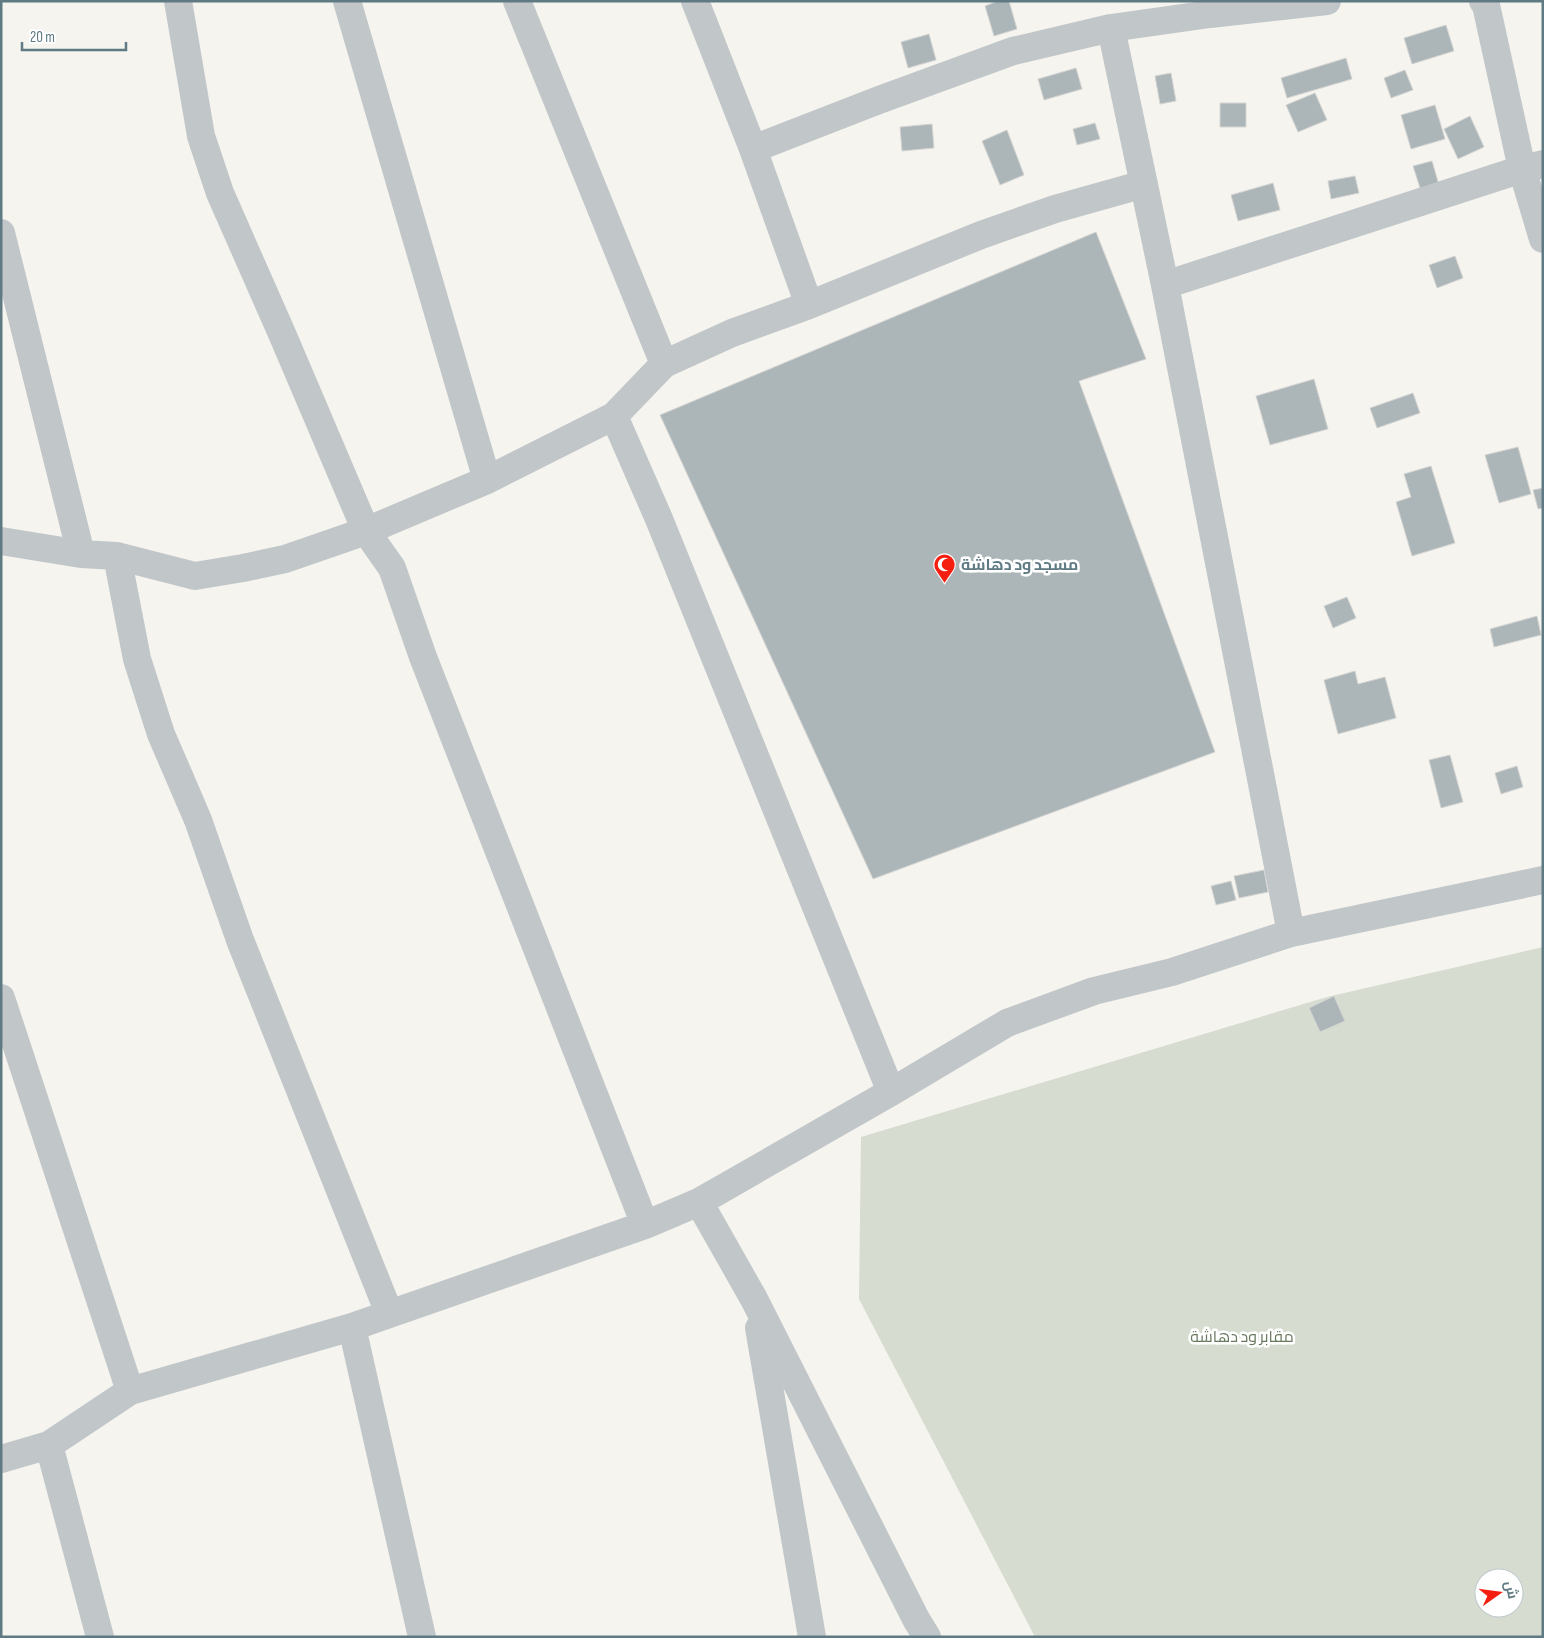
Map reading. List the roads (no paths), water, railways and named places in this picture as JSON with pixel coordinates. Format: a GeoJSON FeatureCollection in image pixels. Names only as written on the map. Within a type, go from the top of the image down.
{"type":"FeatureCollection","features":[{"type":"Feature","properties":{"kind":"street"},"geometry":{"type":"LineString","coordinates":[[178,1],[201,136],[220,193],[366,531],[392,568],[422,657],[645,1225]]}},
{"type":"Feature","properties":{"kind":"street"},"geometry":{"type":"LineString","coordinates":[[347,1],[487,480]]}},
{"type":"Feature","properties":{"kind":"street"},"geometry":{"type":"LineString","coordinates":[[517,1],[664,364]]}},
{"type":"Feature","properties":{"kind":"street"},"geometry":{"type":"LineString","coordinates":[[695,1],[754,149],[809,305]]}},
{"type":"Feature","properties":{"kind":"street"},"geometry":{"type":"LineString","coordinates":[[754,149],[879,100],[1013,51],[1208,7],[1328,1]]}},
{"type":"Feature","properties":{"kind":"street"},"geometry":{"type":"LineString","coordinates":[[1484,1],[1533,167],[1543,239]]}},
{"type":"Feature","properties":{"kind":"street"},"geometry":{"type":"LineString","coordinates":[[1111,28],[1165,285],[1291,933]]}},
{"type":"Feature","properties":{"kind":"street"},"geometry":{"type":"LineString","coordinates":[[1165,285],[1533,167]]}},
{"type":"Feature","properties":{"kind":"street"},"geometry":{"type":"LineString","coordinates":[[1,541],[81,554],[117,556],[195,576],[285,559],[366,531],[487,480],[614,416],[664,364],[732,334],[809,305],[981,235],[1055,209],[1144,184]]}},
{"type":"Feature","properties":{"kind":"street"},"geometry":{"type":"LineString","coordinates":[[1,233],[81,554]]}},
{"type":"Feature","properties":{"kind":"street"},"geometry":{"type":"LineString","coordinates":[[614,416],[659,519],[891,1092]]}},
{"type":"Feature","properties":{"kind":"street"},"geometry":{"type":"LineString","coordinates":[[117,556],[137,658],[161,734],[198,820],[240,940],[389,1313]]}},
{"type":"Feature","properties":{"kind":"street"},"geometry":{"type":"LineString","coordinates":[[1,1459],[48,1445],[130,1391],[352,1327],[645,1225],[699,1202],[1007,1023],[1094,991],[1172,972],[1291,933],[1543,880]]}},
{"type":"Feature","properties":{"kind":"street"},"geometry":{"type":"LineString","coordinates":[[1,998],[130,1391]]}},
{"type":"Feature","properties":{"kind":"street"},"geometry":{"type":"LineString","coordinates":[[699,1202],[754,1299],[916,1619],[927,1637]]}},
{"type":"Feature","properties":{"kind":"street"},"geometry":{"type":"LineString","coordinates":[[754,1299],[812,1637]]}},
{"type":"Feature","properties":{"kind":"street"},"geometry":{"type":"LineString","coordinates":[[352,1327],[422,1637]]}},
{"type":"Feature","properties":{"kind":"street"},"geometry":{"type":"LineString","coordinates":[[48,1445],[100,1637]]}},
{"type":"Feature","properties":{"kind":"place","name":"مسجد ود دهاشة"},"geometry":{"type":"Point","coordinates":[945,584]}},
{"type":"Feature","properties":{"kind":"park label","name":"مقابر ود دهاشة"},"geometry":{"type":"Point","coordinates":[1242,1337]}}]}
